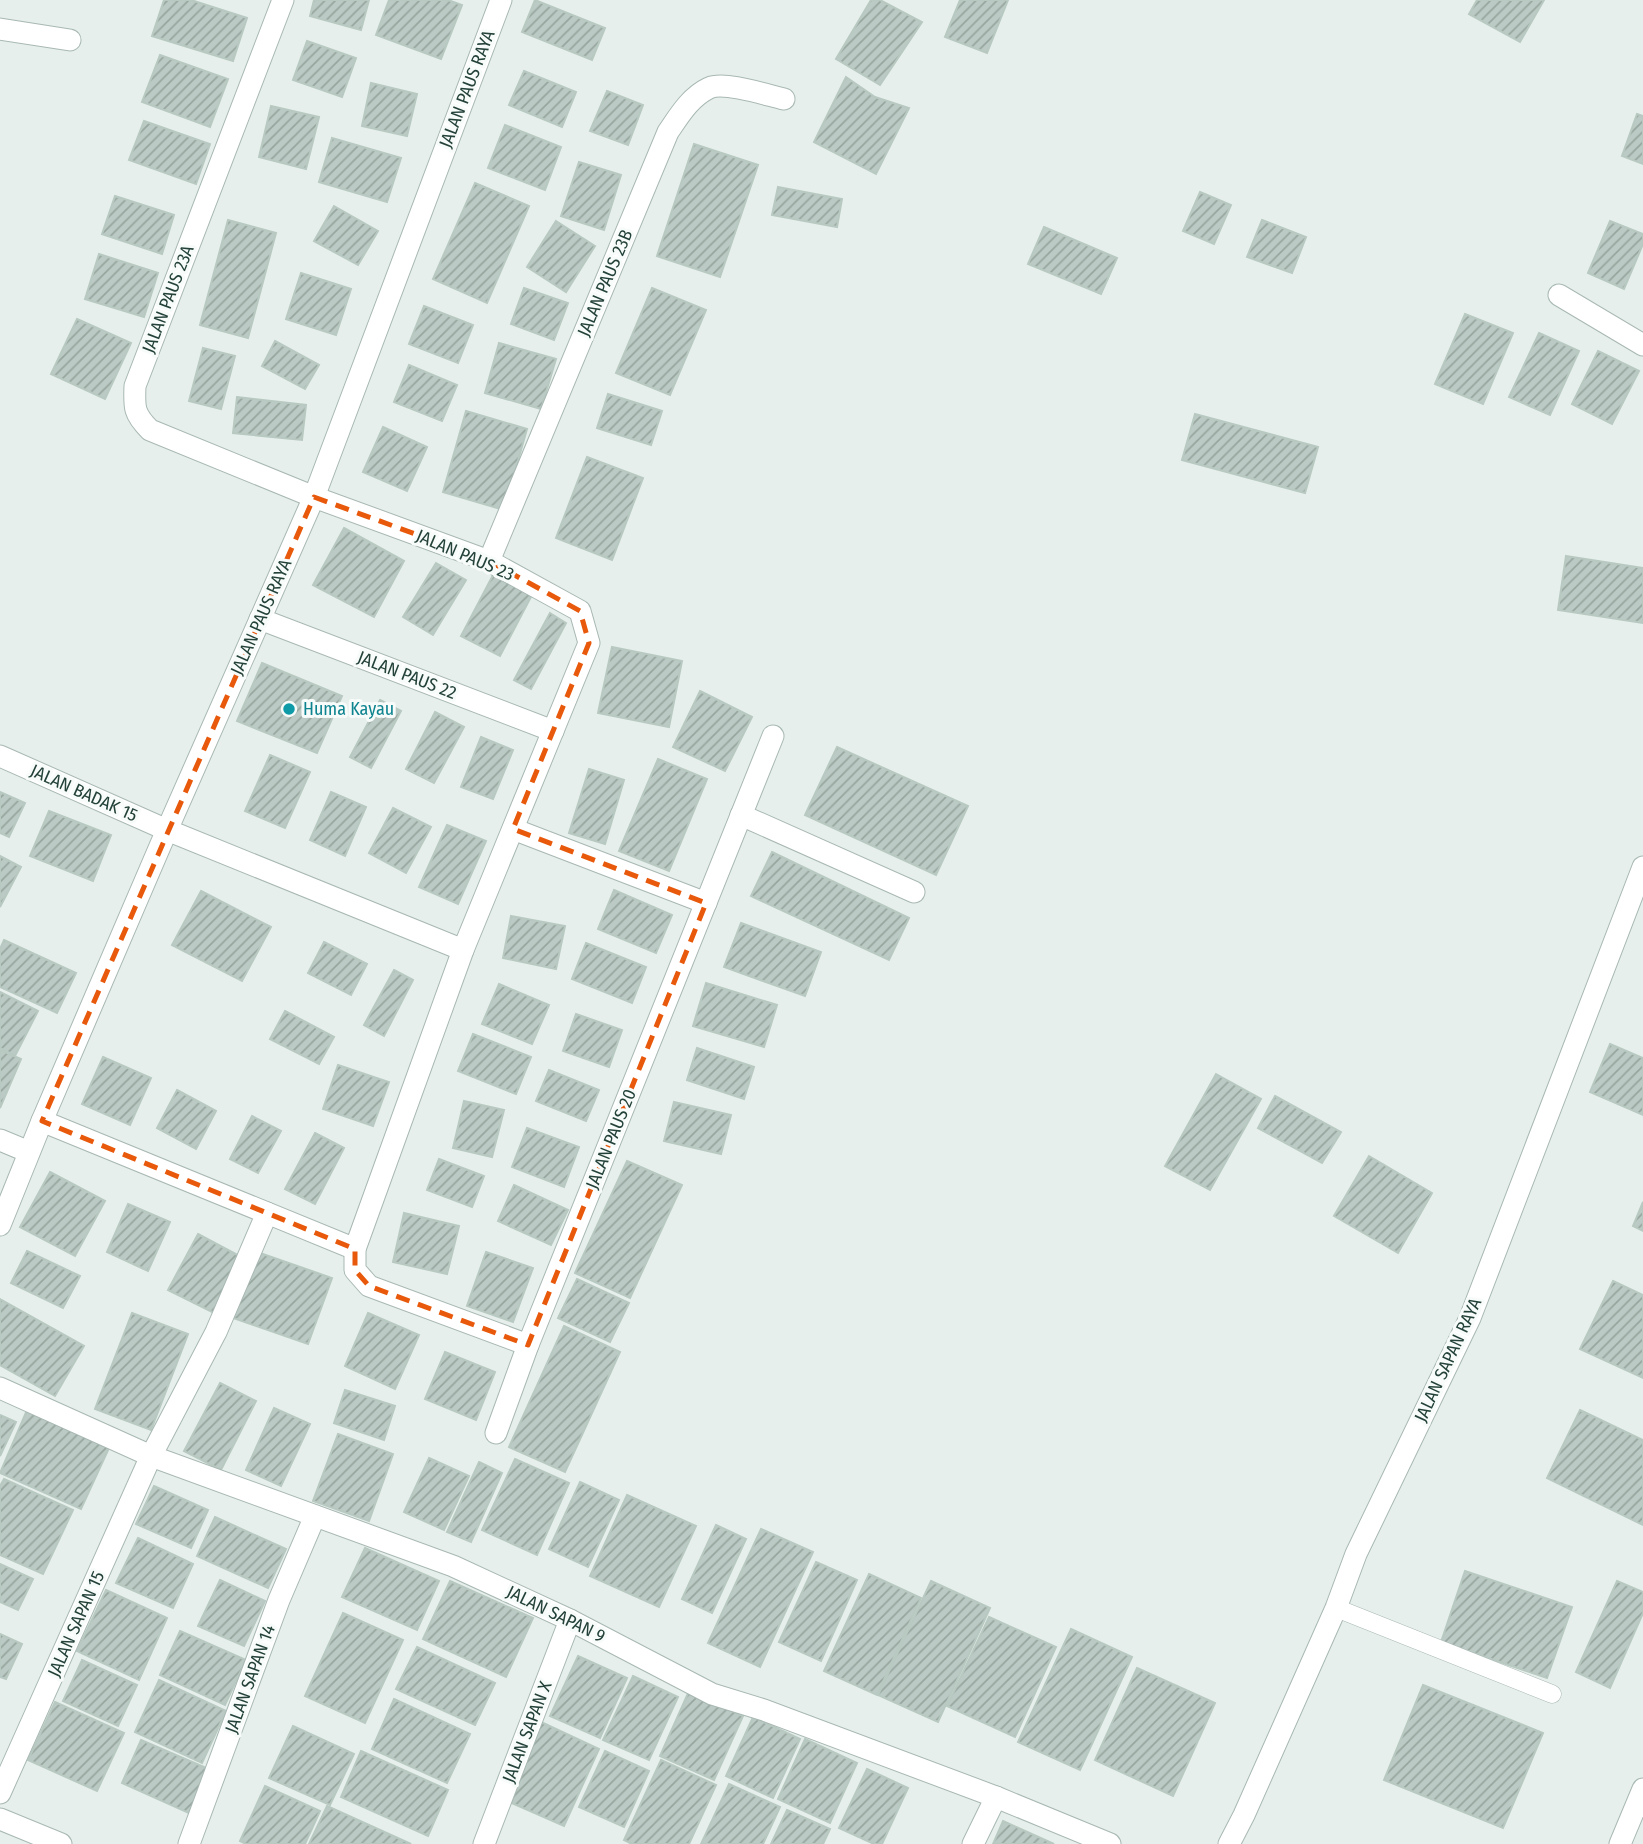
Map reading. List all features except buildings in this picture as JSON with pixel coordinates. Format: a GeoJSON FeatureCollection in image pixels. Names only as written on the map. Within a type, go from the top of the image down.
{"type":"FeatureCollection","features":[{"type":"Feature","properties":{"kind":"street","name":"JALAN PAUS 23A"},"geometry":{"type":"LineString","coordinates":[[283,0],[135,386],[134,406],[138,418],[150,430],[314,497]]}},
{"type":"Feature","properties":{"kind":"street","name":"JALAN PAUS RAYA"},"geometry":{"type":"LineString","coordinates":[[0,1225],[167,830],[314,497],[501,0]]}},
{"type":"Feature","properties":{"kind":"street"},"geometry":{"type":"LineString","coordinates":[[0,29],[70,40]]}},
{"type":"Feature","properties":{"kind":"street","name":"JALAN PAUS 23B"},"geometry":{"type":"LineString","coordinates":[[489,561],[668,132],[690,102],[710,87],[733,87],[784,99]]}},
{"type":"Feature","properties":{"kind":"street"},"geometry":{"type":"LineString","coordinates":[[1559,295],[1643,345]]}},
{"type":"Feature","properties":{"kind":"street","name":"JALAN PAUS 23"},"geometry":{"type":"LineString","coordinates":[[314,497],[489,561],[580,611],[589,643],[553,731]]}},
{"type":"Feature","properties":{"kind":"street","name":"JALAN PAUS 22"},"geometry":{"type":"LineString","coordinates":[[260,619],[553,731]]}},
{"type":"Feature","properties":{"kind":"street"},"geometry":{"type":"LineString","coordinates":[[528,1345],[369,1286],[355,1270],[355,1249],[463,950],[553,731]]}},
{"type":"Feature","properties":{"kind":"street","name":"JALAN PAUS 20"},"geometry":{"type":"LineString","coordinates":[[496,1433],[528,1345],[773,736]]}},
{"type":"Feature","properties":{"kind":"street","name":"JALAN BADAK 15"},"geometry":{"type":"LineString","coordinates":[[0,756],[167,830],[463,950]]}},
{"type":"Feature","properties":{"kind":"street"},"geometry":{"type":"LineString","coordinates":[[741,815],[914,892]]}},
{"type":"Feature","properties":{"kind":"street"},"geometry":{"type":"LineString","coordinates":[[513,830],[706,903]]}},
{"type":"Feature","properties":{"kind":"street","name":"JALAN SAPAN RAYA"},"geometry":{"type":"LineString","coordinates":[[1229,1844],[1336,1608],[1356,1554],[1470,1318],[1643,867]]}},
{"type":"Feature","properties":{"kind":"street"},"geometry":{"type":"LineString","coordinates":[[42,1121],[355,1249]]}},
{"type":"Feature","properties":{"kind":"street"},"geometry":{"type":"LineString","coordinates":[[0,1140],[29,1153]]}},
{"type":"Feature","properties":{"kind":"street","name":"JALAN SAPAN 15"},"geometry":{"type":"LineString","coordinates":[[0,1793],[151,1455],[216,1332],[267,1213]]}},
{"type":"Feature","properties":{"kind":"street","name":"JALAN SAPAN 9"},"geometry":{"type":"LineString","coordinates":[[0,1388],[151,1455],[453,1566],[570,1620],[712,1694],[764,1710],[996,1797],[1110,1844]]}},
{"type":"Feature","properties":{"kind":"street","name":"JALAN SAPAN 14"},"geometry":{"type":"LineString","coordinates":[[189,1844],[279,1600],[314,1516]]}},
{"type":"Feature","properties":{"kind":"street","name":"JALAN SAPAN X"},"geometry":{"type":"LineString","coordinates":[[485,1844],[570,1620]]}},
{"type":"Feature","properties":{"kind":"street"},"geometry":{"type":"LineString","coordinates":[[1620,1844],[1643,1788]]}},
{"type":"Feature","properties":{"kind":"street"},"geometry":{"type":"LineString","coordinates":[[973,1844],[996,1797]]}},
{"type":"Feature","properties":{"kind":"street"},"geometry":{"type":"LineString","coordinates":[[0,1819],[61,1844]]}},
{"type":"Feature","properties":{"kind":"lane"},"geometry":{"type":"LineString","coordinates":[[1336,1608],[1552,1694]]}},
{"type":"Feature","properties":{"kind":"highlighted area"},"geometry":{"type":"Polygon","coordinates":[[[314,497],[489,561],[580,611],[589,643],[513,829],[706,903],[528,1345],[369,1286],[355,1270],[355,1249],[42,1121],[314,497]]]}},
{"type":"Feature","properties":{"kind":"place","name":"Huma Kayau"},"geometry":{"type":"Point","coordinates":[289,709]}}]}
